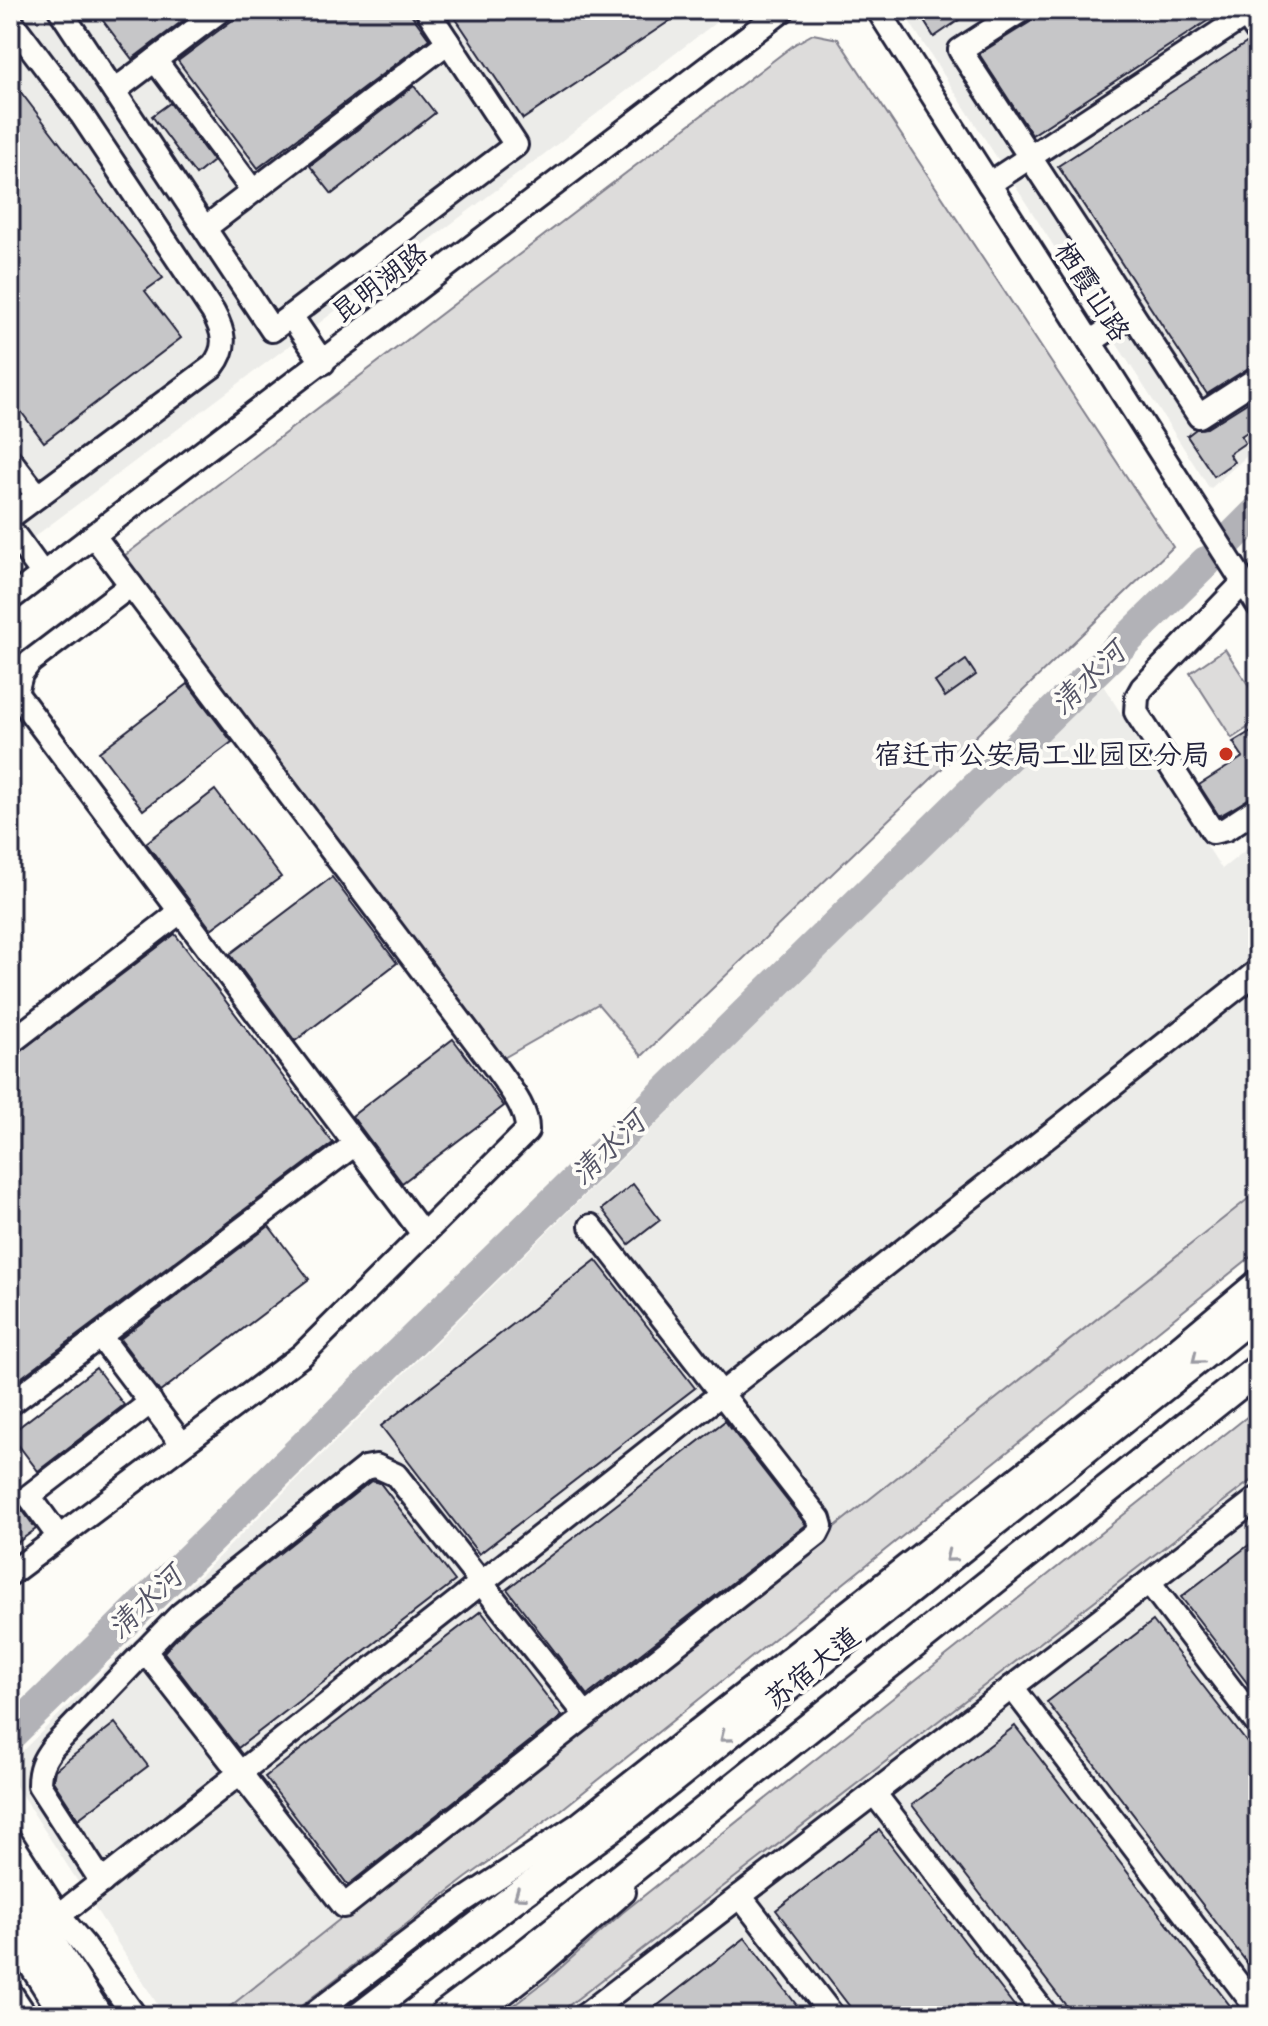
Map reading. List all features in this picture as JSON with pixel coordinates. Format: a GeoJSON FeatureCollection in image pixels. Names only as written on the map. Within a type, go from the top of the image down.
{"type":"FeatureCollection","features":[{"type":"Feature","properties":{"kind":"main road","name":"苏宿大道"},"geometry":{"type":"LineString","coordinates":[[361,2016],[617,1823],[1258,1311]]}},
{"type":"Feature","properties":{"kind":"main road","name":"苏宿大道"},"geometry":{"type":"LineString","coordinates":[[443,2016],[523,1956],[1258,1369]]}},
{"type":"Feature","properties":{"kind":"main road"},"geometry":{"type":"LineString","coordinates":[[10,1879],[51,1922],[98,2016]]}},
{"type":"Feature","properties":{"kind":"main road"},"geometry":{"type":"LineString","coordinates":[[10,1928],[66,2016]]}},
{"type":"Feature","properties":{"kind":"street"},"geometry":{"type":"LineString","coordinates":[[60,10],[272,330],[516,145],[427,10]]}},
{"type":"Feature","properties":{"kind":"street"},"geometry":{"type":"LineString","coordinates":[[114,91],[221,10]]}},
{"type":"Feature","properties":{"kind":"street","name":"昆明湖路"},"geometry":{"type":"LineString","coordinates":[[10,599],[783,10]]}},
{"type":"Feature","properties":{"kind":"street","name":"栖霞山路"},"geometry":{"type":"LineString","coordinates":[[878,10],[1258,605]]}},
{"type":"Feature","properties":{"kind":"street"},"geometry":{"type":"LineString","coordinates":[[1022,10],[960,50],[1199,416],[1258,378]]}},
{"type":"Feature","properties":{"kind":"street"},"geometry":{"type":"LineString","coordinates":[[10,20],[108,154],[213,312],[224,342],[221,356],[213,366],[10,517]]}},
{"type":"Feature","properties":{"kind":"street"},"geometry":{"type":"LineString","coordinates":[[989,184],[1249,20]]}},
{"type":"Feature","properties":{"kind":"street"},"geometry":{"type":"LineString","coordinates":[[205,228],[448,42]]}},
{"type":"Feature","properties":{"kind":"street"},"geometry":{"type":"LineString","coordinates":[[155,60],[253,191]]}},
{"type":"Feature","properties":{"kind":"street"},"geometry":{"type":"LineString","coordinates":[[1090,342],[1132,314]]}},
{"type":"Feature","properties":{"kind":"street"},"geometry":{"type":"LineString","coordinates":[[291,316],[323,363]]}},
{"type":"Feature","properties":{"kind":"street"},"geometry":{"type":"LineString","coordinates":[[10,460],[38,496]]}},
{"type":"Feature","properties":{"kind":"street"},"geometry":{"type":"LineString","coordinates":[[10,529],[43,574]]}},
{"type":"Feature","properties":{"kind":"street"},"geometry":{"type":"LineString","coordinates":[[10,1574],[302,1355],[527,1131],[526,1117],[495,1067],[94,536]]}},
{"type":"Feature","properties":{"kind":"street"},"geometry":{"type":"LineString","coordinates":[[1244,582],[1150,678],[1135,705],[1138,719],[1213,832],[1226,829],[1258,808]]}},
{"type":"Feature","properties":{"kind":"street"},"geometry":{"type":"LineString","coordinates":[[10,677],[131,585]]}},
{"type":"Feature","properties":{"kind":"street"},"geometry":{"type":"LineString","coordinates":[[30,662],[17,684],[16,693],[23,706],[423,1234]]}},
{"type":"Feature","properties":{"kind":"street"},"geometry":{"type":"LineString","coordinates":[[10,1042],[180,912]]}},
{"type":"Feature","properties":{"kind":"street"},"geometry":{"type":"LineString","coordinates":[[51,1922],[1258,971]]}},
{"type":"Feature","properties":{"kind":"street"},"geometry":{"type":"LineString","coordinates":[[10,1404],[355,1144]]}},
{"type":"Feature","properties":{"kind":"street"},"geometry":{"type":"LineString","coordinates":[[145,1651],[344,1906],[817,1534],[821,1526],[819,1519],[591,1226]]}},
{"type":"Feature","properties":{"kind":"street"},"geometry":{"type":"LineString","coordinates":[[311,2016],[457,1905],[578,1825],[1104,1410],[1258,1281]]}},
{"type":"Feature","properties":{"kind":"street"},"geometry":{"type":"LineString","coordinates":[[100,1336],[182,1444]]}},
{"type":"Feature","properties":{"kind":"street"},"geometry":{"type":"LineString","coordinates":[[474,2016],[1258,1385]]}},
{"type":"Feature","properties":{"kind":"street"},"geometry":{"type":"LineString","coordinates":[[59,1537],[29,1496],[151,1402]]}},
{"type":"Feature","properties":{"kind":"street"},"geometry":{"type":"LineString","coordinates":[[102,1882],[39,1785],[39,1772],[44,1759],[193,1604],[365,1468],[376,1466],[396,1475],[586,1715]]}},
{"type":"Feature","properties":{"kind":"street"},"geometry":{"type":"LineString","coordinates":[[584,2016],[1258,1498]]}},
{"type":"Feature","properties":{"kind":"street"},"geometry":{"type":"LineString","coordinates":[[1149,1582],[1258,1725]]}},
{"type":"Feature","properties":{"kind":"street"},"geometry":{"type":"LineString","coordinates":[[1012,1687],[1258,2010]]}},
{"type":"Feature","properties":{"kind":"street"},"geometry":{"type":"LineString","coordinates":[[874,1793],[1047,2016]]}},
{"type":"Feature","properties":{"kind":"street"},"geometry":{"type":"LineString","coordinates":[[10,1840],[51,1922],[83,1944],[135,2016]]}},
{"type":"Feature","properties":{"kind":"street"},"geometry":{"type":"LineString","coordinates":[[740,1896],[833,2016]]}},
{"type":"Feature","properties":{"kind":"street"},"geometry":{"type":"LineString","coordinates":[[10,1992],[26,2016]]}},
{"type":"Feature","properties":{"kind":"shaded area"},"geometry":{"type":"Polygon","coordinates":[[[10,10],[732,10],[10,555],[10,10]]]}},
{"type":"Feature","properties":{"kind":"shaded area"},"geometry":{"type":"Polygon","coordinates":[[[902,10],[1258,10],[1258,446],[1210,489],[902,10]]]}},
{"type":"Feature","properties":{"kind":"shaded area"},"geometry":{"type":"Polygon","coordinates":[[[813,34],[838,39],[1173,547],[642,1056],[598,1004],[500,1060],[124,556],[795,44],[813,34]]]}},
{"type":"Feature","properties":{"kind":"shaded area"},"geometry":{"type":"Polygon","coordinates":[[[1225,649],[1258,700],[1258,721],[1232,738],[1190,673],[1225,649]]]}},
{"type":"Feature","properties":{"kind":"shaded area"},"geometry":{"type":"Polygon","coordinates":[[[1102,684],[1222,869],[1258,840],[1258,1191],[218,2016],[165,2016],[10,1777],[10,1763],[1102,684]]]}},
{"type":"Feature","properties":{"kind":"shaded area"},"geometry":{"type":"Polygon","coordinates":[[[1258,1191],[1258,1251],[561,1810],[466,1878],[288,2016],[218,2016],[1258,1191]]]}},
{"type":"Feature","properties":{"kind":"shaded area"},"geometry":{"type":"Polygon","coordinates":[[[1258,1408],[1258,1475],[555,2016],[500,2016],[547,1980],[622,1913],[1258,1408]]]}},
{"type":"Feature","properties":{"kind":"shaded area"},"geometry":{"type":"Polygon","coordinates":[[[1258,1475],[1258,2016],[555,2016],[1258,1475]]]}},
{"type":"Feature","properties":{"kind":"building"},"geometry":{"type":"Polygon","coordinates":[[[95,10],[197,10],[132,59],[95,10]]]}},
{"type":"Feature","properties":{"kind":"building"},"geometry":{"type":"Polygon","coordinates":[[[246,10],[408,10],[429,39],[258,168],[178,61],[246,10]]]}},
{"type":"Feature","properties":{"kind":"building"},"geometry":{"type":"Polygon","coordinates":[[[450,10],[686,10],[523,119],[450,10]]]}},
{"type":"Feature","properties":{"kind":"building"},"geometry":{"type":"Polygon","coordinates":[[[917,10],[953,10],[959,20],[934,37],[917,10]]]}},
{"type":"Feature","properties":{"kind":"building"},"geometry":{"type":"Polygon","coordinates":[[[1036,10],[1224,10],[1032,135],[979,54],[1030,22],[1036,10]]]}},
{"type":"Feature","properties":{"kind":"building"},"geometry":{"type":"Polygon","coordinates":[[[1248,42],[1258,54],[1258,362],[1207,394],[1058,166],[1248,42]]]}},
{"type":"Feature","properties":{"kind":"building"},"geometry":{"type":"Polygon","coordinates":[[[10,78],[163,278],[145,291],[181,338],[44,442],[10,397],[10,78]]]}},
{"type":"Feature","properties":{"kind":"building"},"geometry":{"type":"Polygon","coordinates":[[[414,86],[435,113],[332,194],[310,166],[414,86]]]}},
{"type":"Feature","properties":{"kind":"building"},"geometry":{"type":"Polygon","coordinates":[[[170,103],[213,161],[196,175],[152,116],[170,103]]]}},
{"type":"Feature","properties":{"kind":"building"},"geometry":{"type":"Polygon","coordinates":[[[1258,396],[1258,425],[1241,436],[1245,443],[1229,454],[1234,462],[1214,476],[1187,436],[1196,429],[1207,428],[1258,396]]]}},
{"type":"Feature","properties":{"kind":"building"},"geometry":{"type":"Polygon","coordinates":[[[966,660],[976,675],[945,697],[935,682],[966,660]]]}},
{"type":"Feature","properties":{"kind":"building"},"geometry":{"type":"Polygon","coordinates":[[[188,684],[232,742],[143,810],[99,752],[188,684]]]}},
{"type":"Feature","properties":{"kind":"building"},"geometry":{"type":"Polygon","coordinates":[[[1258,727],[1258,794],[1219,816],[1199,785],[1243,757],[1233,742],[1258,727]]]}},
{"type":"Feature","properties":{"kind":"building"},"geometry":{"type":"Polygon","coordinates":[[[215,790],[281,877],[211,929],[146,843],[215,790]]]}},
{"type":"Feature","properties":{"kind":"building"},"geometry":{"type":"Polygon","coordinates":[[[332,877],[397,963],[295,1041],[230,954],[332,877]]]}},
{"type":"Feature","properties":{"kind":"building"},"geometry":{"type":"Polygon","coordinates":[[[175,934],[333,1143],[10,1386],[10,1059],[175,934]]]}},
{"type":"Feature","properties":{"kind":"building"},"geometry":{"type":"Polygon","coordinates":[[[453,1039],[504,1106],[402,1183],[352,1116],[453,1039]]]}},
{"type":"Feature","properties":{"kind":"building"},"geometry":{"type":"Polygon","coordinates":[[[633,1184],[660,1220],[629,1244],[602,1209],[633,1184]]]}},
{"type":"Feature","properties":{"kind":"building"},"geometry":{"type":"Polygon","coordinates":[[[269,1226],[309,1279],[160,1392],[120,1339],[269,1226]]]}},
{"type":"Feature","properties":{"kind":"building"},"geometry":{"type":"Polygon","coordinates":[[[596,1260],[695,1388],[479,1554],[381,1426],[596,1260]]]}},
{"type":"Feature","properties":{"kind":"building"},"geometry":{"type":"Polygon","coordinates":[[[96,1368],[124,1405],[38,1471],[10,1434],[96,1368]]]}},
{"type":"Feature","properties":{"kind":"building"},"geometry":{"type":"Polygon","coordinates":[[[725,1421],[806,1525],[588,1695],[507,1589],[725,1421]]]}},
{"type":"Feature","properties":{"kind":"building"},"geometry":{"type":"Polygon","coordinates":[[[371,1481],[380,1483],[455,1581],[238,1748],[164,1652],[190,1624],[371,1481]]]}},
{"type":"Feature","properties":{"kind":"building"},"geometry":{"type":"Polygon","coordinates":[[[10,1487],[36,1529],[10,1548],[10,1487]]]}},
{"type":"Feature","properties":{"kind":"building"},"geometry":{"type":"Polygon","coordinates":[[[1258,1538],[1258,1697],[1181,1597],[1258,1538]]]}},
{"type":"Feature","properties":{"kind":"building"},"geometry":{"type":"Polygon","coordinates":[[[481,1611],[562,1716],[348,1885],[265,1777],[481,1611]]]}},
{"type":"Feature","properties":{"kind":"building"},"geometry":{"type":"Polygon","coordinates":[[[1153,1621],[1258,1757],[1258,1977],[1047,1702],[1153,1621]]]}},
{"type":"Feature","properties":{"kind":"building"},"geometry":{"type":"Polygon","coordinates":[[[115,1723],[148,1766],[78,1819],[53,1781],[55,1770],[115,1723]]]}},
{"type":"Feature","properties":{"kind":"building"},"geometry":{"type":"Polygon","coordinates":[[[1015,1726],[1238,2016],[1074,2016],[912,1805],[1015,1726]]]}},
{"type":"Feature","properties":{"kind":"building"},"geometry":{"type":"Polygon","coordinates":[[[879,1830],[1022,2016],[857,2016],[776,1910],[879,1830]]]}},
{"type":"Feature","properties":{"kind":"building"},"geometry":{"type":"Polygon","coordinates":[[[745,1938],[805,2016],[644,2016],[745,1938]]]}},
{"type":"Feature","properties":{"kind":"waterway","name":"清水河"},"geometry":{"type":"LineString","coordinates":[[1230,539],[1258,511]]}},
{"type":"Feature","properties":{"kind":"waterway","name":"清水河"},"geometry":{"type":"LineString","coordinates":[[10,1735],[1206,562]]}},
{"type":"Feature","properties":{"kind":"place","name":"宿迁市公安局工业园区分局"},"geometry":{"type":"Point","coordinates":[1226,754]}}]}
